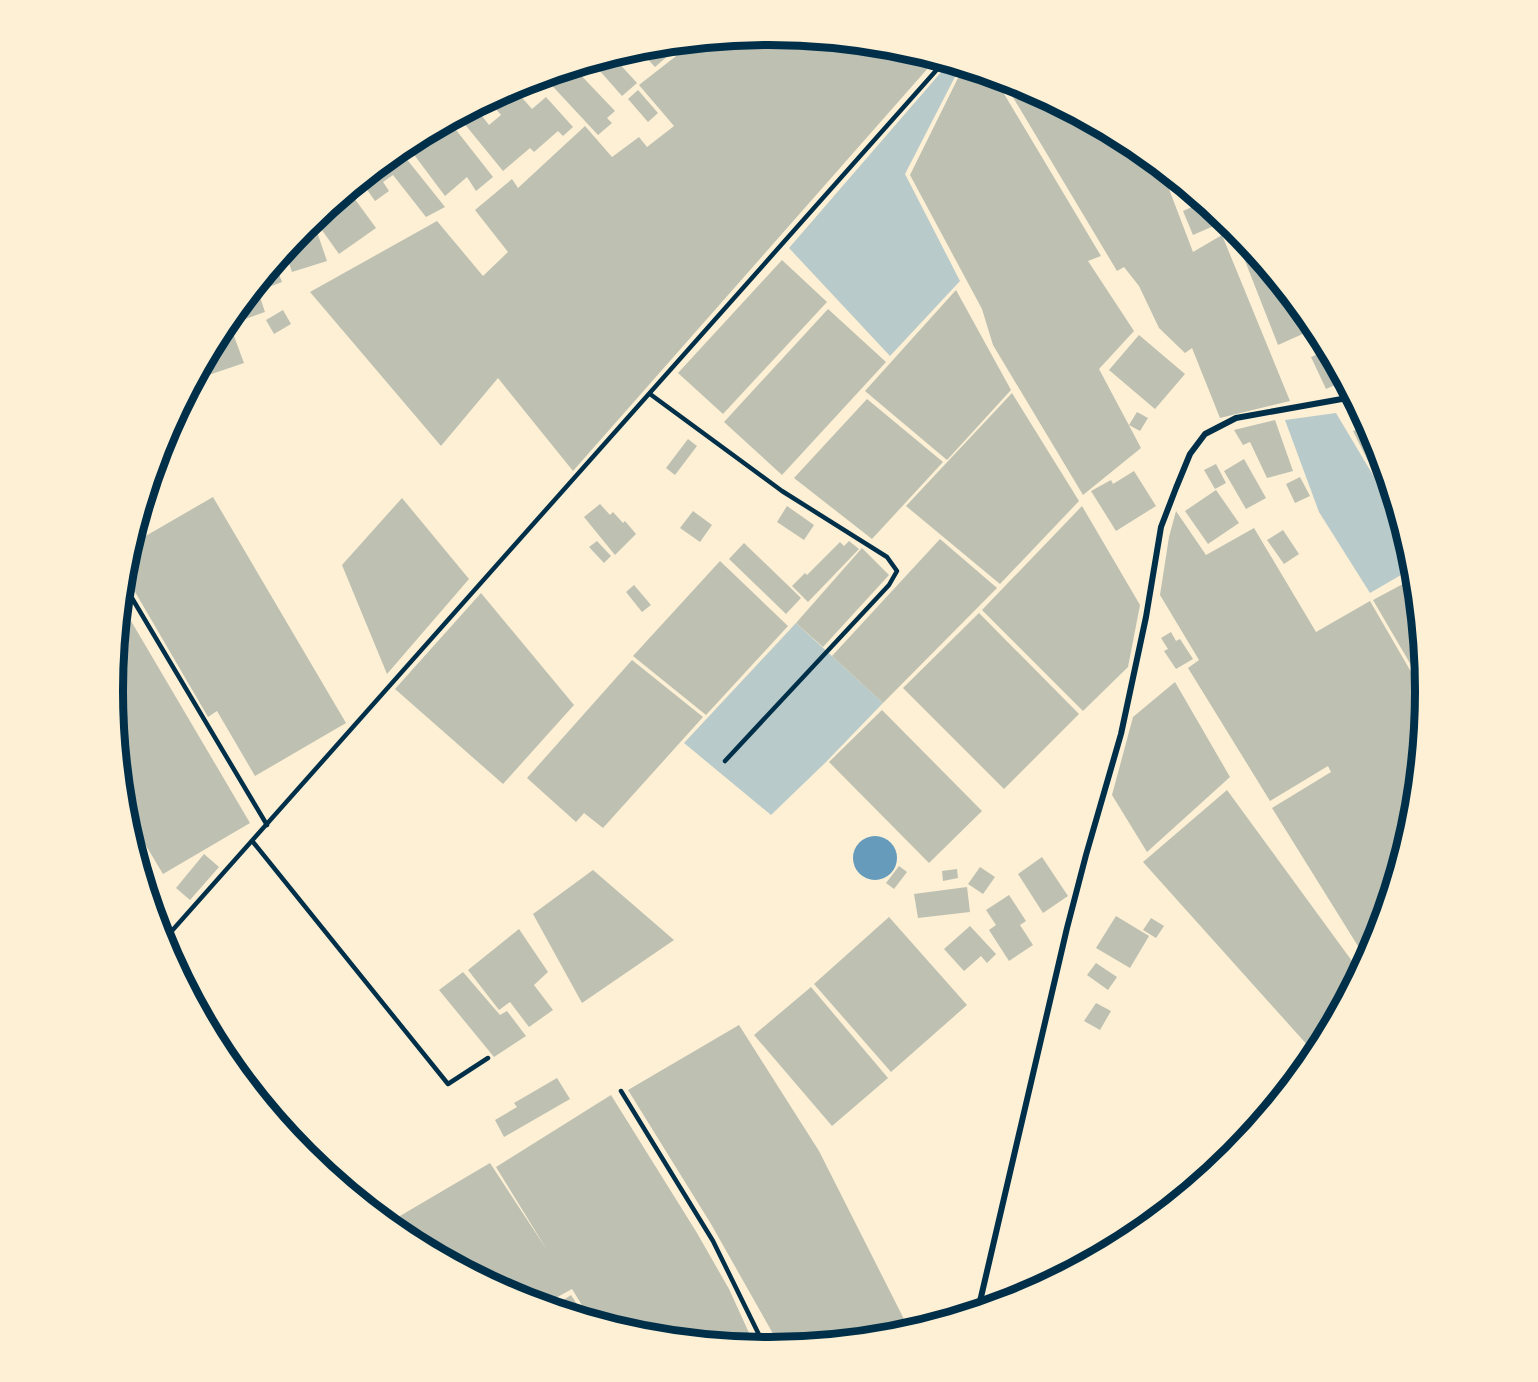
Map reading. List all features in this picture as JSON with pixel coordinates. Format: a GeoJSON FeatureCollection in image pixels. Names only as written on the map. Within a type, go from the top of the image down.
{"type":"FeatureCollection","features":[{"type":"Feature","properties":{"kind":"street"},"geometry":{"type":"LineString","coordinates":[[980,1302],[1067,928],[1121,734],[1146,617],[1161,526],[1176,488],[1190,454],[1204,434],[1236,417],[1344,398]]}},
{"type":"Feature","properties":{"kind":"lane"},"geometry":{"type":"LineString","coordinates":[[170,933],[939,68]]}},
{"type":"Feature","properties":{"kind":"lane"},"geometry":{"type":"LineString","coordinates":[[650,394],[782,491],[887,557],[897,571],[889,585],[725,761]]}},
{"type":"Feature","properties":{"kind":"lane"},"geometry":{"type":"LineString","coordinates":[[131,596],[267,825]]}},
{"type":"Feature","properties":{"kind":"lane"},"geometry":{"type":"LineString","coordinates":[[253,842],[448,1084],[488,1058]]}},
{"type":"Feature","properties":{"kind":"lane"},"geometry":{"type":"LineString","coordinates":[[621,1090],[713,1241],[760,1337]]}},
{"type":"Feature","properties":{"kind":"shaded area"},"geometry":{"type":"Polygon","coordinates":[[[944,69],[957,73],[905,174],[960,281],[890,356],[789,248],[944,69]]]}},
{"type":"Feature","properties":{"kind":"shaded area"},"geometry":{"type":"Polygon","coordinates":[[[1336,413],[1384,494],[1404,573],[1370,593],[1319,512],[1285,420],[1336,413]]]}},
{"type":"Feature","properties":{"kind":"shaded area"},"geometry":{"type":"Polygon","coordinates":[[[796,623],[883,703],[771,815],[684,743],[796,623]]]}},
{"type":"Feature","properties":{"kind":"water"},"geometry":{"type":"Polygon","coordinates":[[[875,836],[890,843],[897,858],[890,873],[875,880],[860,873],[853,858],[860,843],[875,836]]]}},
{"type":"Feature","properties":{"kind":"building"},"geometry":{"type":"Polygon","coordinates":[[[727,46],[811,46],[895,57],[930,66],[573,471],[498,378],[441,446],[310,292],[437,221],[483,276],[508,252],[475,210],[512,179],[518,188],[585,126],[612,157],[639,137],[647,147],[674,126],[639,85],[682,51],[727,46]]]}},
{"type":"Feature","properties":{"kind":"building"},"geometry":{"type":"Polygon","coordinates":[[[671,53],[655,67],[645,57],[671,53]]]}},
{"type":"Feature","properties":{"kind":"building"},"geometry":{"type":"Polygon","coordinates":[[[619,63],[637,83],[622,96],[598,68],[619,63]]]}},
{"type":"Feature","properties":{"kind":"building"},"geometry":{"type":"Polygon","coordinates":[[[579,74],[615,111],[607,118],[612,123],[598,135],[550,83],[579,74]]]}},
{"type":"Feature","properties":{"kind":"building"},"geometry":{"type":"Polygon","coordinates":[[[963,75],[1001,88],[1101,256],[1088,261],[1134,331],[1099,369],[1141,448],[1083,495],[993,345],[982,309],[910,175],[958,78],[963,75]]]}},
{"type":"Feature","properties":{"kind":"building"},"geometry":{"type":"Polygon","coordinates":[[[638,90],[658,113],[648,122],[628,99],[638,90]]]}},
{"type":"Feature","properties":{"kind":"building"},"geometry":{"type":"Polygon","coordinates":[[[1009,91],[1092,132],[1166,181],[1193,252],[1222,235],[1290,401],[1220,418],[1192,348],[1185,353],[1159,328],[1139,286],[1124,267],[1117,271],[1009,91]]]}},
{"type":"Feature","properties":{"kind":"building"},"geometry":{"type":"Polygon","coordinates":[[[520,95],[532,109],[546,97],[573,127],[563,136],[558,131],[534,152],[530,148],[503,171],[463,123],[480,114],[489,125],[501,115],[494,107],[520,95]]]}},
{"type":"Feature","properties":{"kind":"building"},"geometry":{"type":"Polygon","coordinates":[[[454,128],[493,177],[476,191],[467,177],[445,196],[412,153],[454,128]]]}},
{"type":"Feature","properties":{"kind":"building"},"geometry":{"type":"Polygon","coordinates":[[[405,157],[445,207],[426,217],[393,175],[383,182],[389,191],[375,201],[365,187],[405,157]]]}},
{"type":"Feature","properties":{"kind":"building"},"geometry":{"type":"Polygon","coordinates":[[[353,197],[376,228],[339,254],[320,227],[353,197]]]}},
{"type":"Feature","properties":{"kind":"building"},"geometry":{"type":"Polygon","coordinates":[[[1195,205],[1216,225],[1193,235],[1183,211],[1195,205]]]}},
{"type":"Feature","properties":{"kind":"building"},"geometry":{"type":"Polygon","coordinates":[[[317,232],[327,261],[292,272],[288,260],[312,234],[317,232]]]}},
{"type":"Feature","properties":{"kind":"building"},"geometry":{"type":"Polygon","coordinates":[[[1241,250],[1282,298],[1306,332],[1278,345],[1241,250]]]}},
{"type":"Feature","properties":{"kind":"building"},"geometry":{"type":"Polygon","coordinates":[[[782,260],[827,302],[723,414],[678,373],[782,260]]]}},
{"type":"Feature","properties":{"kind":"building"},"geometry":{"type":"Polygon","coordinates":[[[278,271],[282,282],[263,289],[278,271]]]}},
{"type":"Feature","properties":{"kind":"building"},"geometry":{"type":"Polygon","coordinates":[[[956,290],[1011,390],[947,460],[865,391],[956,290]]]}},
{"type":"Feature","properties":{"kind":"building"},"geometry":{"type":"Polygon","coordinates":[[[259,294],[265,312],[245,319],[243,316],[259,294]]]}},
{"type":"Feature","properties":{"kind":"building"},"geometry":{"type":"Polygon","coordinates":[[[828,309],[886,362],[782,475],[724,422],[828,309]]]}},
{"type":"Feature","properties":{"kind":"building"},"geometry":{"type":"Polygon","coordinates":[[[283,310],[291,324],[274,334],[266,320],[283,310]]]}},
{"type":"Feature","properties":{"kind":"building"},"geometry":{"type":"Polygon","coordinates":[[[232,332],[244,363],[206,376],[232,332]]]}},
{"type":"Feature","properties":{"kind":"building"},"geometry":{"type":"Polygon","coordinates":[[[1139,335],[1185,374],[1155,409],[1109,370],[1139,335]]]}},
{"type":"Feature","properties":{"kind":"building"},"geometry":{"type":"Polygon","coordinates":[[[1319,354],[1337,384],[1326,389],[1311,357],[1319,354]]]}},
{"type":"Feature","properties":{"kind":"building"},"geometry":{"type":"Polygon","coordinates":[[[1012,393],[1079,501],[1000,584],[906,506],[1012,393]]]}},
{"type":"Feature","properties":{"kind":"building"},"geometry":{"type":"Polygon","coordinates":[[[867,399],[943,462],[872,539],[794,478],[867,399]]]}},
{"type":"Feature","properties":{"kind":"building"},"geometry":{"type":"Polygon","coordinates":[[[1137,412],[1148,418],[1140,431],[1129,425],[1137,412]]]}},
{"type":"Feature","properties":{"kind":"building"},"geometry":{"type":"Polygon","coordinates":[[[1275,420],[1293,471],[1267,478],[1250,442],[1243,445],[1234,430],[1275,420]]]}},
{"type":"Feature","properties":{"kind":"building"},"geometry":{"type":"Polygon","coordinates":[[[1359,429],[1372,459],[1368,461],[1353,431],[1359,429]]]}},
{"type":"Feature","properties":{"kind":"building"},"geometry":{"type":"Polygon","coordinates":[[[688,439],[697,446],[675,475],[666,468],[688,439]]]}},
{"type":"Feature","properties":{"kind":"building"},"geometry":{"type":"Polygon","coordinates":[[[1244,459],[1266,498],[1246,509],[1224,471],[1244,459]]]}},
{"type":"Feature","properties":{"kind":"building"},"geometry":{"type":"Polygon","coordinates":[[[1216,464],[1226,483],[1215,489],[1204,470],[1216,464]]]}},
{"type":"Feature","properties":{"kind":"building"},"geometry":{"type":"Polygon","coordinates":[[[1134,471],[1156,506],[1116,531],[1091,491],[1111,480],[1113,484],[1134,471]]]}},
{"type":"Feature","properties":{"kind":"building"},"geometry":{"type":"Polygon","coordinates":[[[1300,477],[1310,496],[1295,503],[1286,484],[1300,477]]]}},
{"type":"Feature","properties":{"kind":"building"},"geometry":{"type":"Polygon","coordinates":[[[1216,490],[1239,523],[1208,544],[1185,511],[1216,490]]]}},
{"type":"Feature","properties":{"kind":"building"},"geometry":{"type":"Polygon","coordinates":[[[213,497],[346,723],[255,776],[217,711],[208,717],[132,587],[142,538],[213,497]]]}},
{"type":"Feature","properties":{"kind":"building"},"geometry":{"type":"Polygon","coordinates":[[[402,498],[469,579],[387,674],[342,565],[402,498]]]}},
{"type":"Feature","properties":{"kind":"building"},"geometry":{"type":"Polygon","coordinates":[[[600,504],[610,515],[613,512],[623,523],[625,521],[636,534],[615,555],[584,517],[600,504]]]}},
{"type":"Feature","properties":{"kind":"building"},"geometry":{"type":"Polygon","coordinates":[[[787,506],[814,525],[804,540],[777,522],[787,506]]]}},
{"type":"Feature","properties":{"kind":"building"},"geometry":{"type":"Polygon","coordinates":[[[1082,506],[1140,605],[1128,667],[1083,711],[982,610],[1082,506]]]}},
{"type":"Feature","properties":{"kind":"building"},"geometry":{"type":"Polygon","coordinates":[[[693,511],[712,525],[700,542],[680,528],[693,511]]]}},
{"type":"Feature","properties":{"kind":"building"},"geometry":{"type":"Polygon","coordinates":[[[1176,511],[1206,555],[1254,528],[1316,632],[1370,601],[1415,678],[1414,733],[1403,817],[1381,899],[1360,950],[1272,808],[1331,772],[1328,766],[1270,801],[1188,668],[1199,660],[1160,595],[1169,537],[1176,511]]]}},
{"type":"Feature","properties":{"kind":"building"},"geometry":{"type":"Polygon","coordinates":[[[1283,530],[1299,554],[1284,564],[1267,540],[1283,530]]]}},
{"type":"Feature","properties":{"kind":"building"},"geometry":{"type":"Polygon","coordinates":[[[940,539],[997,588],[883,703],[832,656],[940,539]]]}},
{"type":"Feature","properties":{"kind":"building"},"geometry":{"type":"Polygon","coordinates":[[[597,541],[611,556],[604,563],[589,547],[597,541]]]}},
{"type":"Feature","properties":{"kind":"building"},"geometry":{"type":"Polygon","coordinates":[[[849,541],[859,549],[808,602],[792,586],[805,573],[807,575],[840,542],[844,546],[849,541]]]}},
{"type":"Feature","properties":{"kind":"building"},"geometry":{"type":"Polygon","coordinates":[[[744,543],[801,598],[786,614],[729,559],[744,543]]]}},
{"type":"Feature","properties":{"kind":"building"},"geometry":{"type":"Polygon","coordinates":[[[862,548],[889,575],[823,647],[796,623],[862,548]]]}},
{"type":"Feature","properties":{"kind":"building"},"geometry":{"type":"Polygon","coordinates":[[[720,561],[788,626],[706,715],[633,656],[720,561]]]}},
{"type":"Feature","properties":{"kind":"building"},"geometry":{"type":"Polygon","coordinates":[[[1406,583],[1415,671],[1373,600],[1406,583]]]}},
{"type":"Feature","properties":{"kind":"building"},"geometry":{"type":"Polygon","coordinates":[[[634,585],[651,605],[642,612],[626,592],[634,585]]]}},
{"type":"Feature","properties":{"kind":"building"},"geometry":{"type":"Polygon","coordinates":[[[481,593],[574,705],[503,784],[395,689],[481,593]]]}},
{"type":"Feature","properties":{"kind":"building"},"geometry":{"type":"Polygon","coordinates":[[[979,613],[1079,714],[1004,789],[903,688],[979,613]]]}},
{"type":"Feature","properties":{"kind":"building"},"geometry":{"type":"Polygon","coordinates":[[[128,616],[250,823],[163,874],[139,834],[129,775],[124,733],[123,691],[128,616]]]}},
{"type":"Feature","properties":{"kind":"building"},"geometry":{"type":"Polygon","coordinates":[[[1171,632],[1176,641],[1180,639],[1193,659],[1176,669],[1164,651],[1168,649],[1161,638],[1171,632]]]}},
{"type":"Feature","properties":{"kind":"building"},"geometry":{"type":"Polygon","coordinates":[[[632,660],[703,717],[603,828],[584,813],[576,822],[527,778],[632,660]]]}},
{"type":"Feature","properties":{"kind":"building"},"geometry":{"type":"Polygon","coordinates":[[[1175,682],[1230,777],[1147,852],[1112,795],[1133,717],[1175,682]]]}},
{"type":"Feature","properties":{"kind":"building"},"geometry":{"type":"Polygon","coordinates":[[[882,710],[982,811],[929,863],[829,762],[882,710]]]}},
{"type":"Feature","properties":{"kind":"building"},"geometry":{"type":"Polygon","coordinates":[[[1227,790],[1354,964],[1308,1046],[1143,862],[1227,790]]]}},
{"type":"Feature","properties":{"kind":"building"},"geometry":{"type":"Polygon","coordinates":[[[204,854],[219,867],[190,900],[176,888],[204,854]]]}},
{"type":"Feature","properties":{"kind":"building"},"geometry":{"type":"Polygon","coordinates":[[[1042,857],[1068,896],[1043,913],[1018,874],[1042,857]]]}},
{"type":"Feature","properties":{"kind":"building"},"geometry":{"type":"Polygon","coordinates":[[[899,866],[907,872],[894,889],[886,883],[899,866]]]}},
{"type":"Feature","properties":{"kind":"building"},"geometry":{"type":"Polygon","coordinates":[[[980,867],[995,877],[983,894],[968,884],[980,867]]]}},
{"type":"Feature","properties":{"kind":"building"},"geometry":{"type":"Polygon","coordinates":[[[957,869],[958,878],[943,881],[942,871],[957,869]]]}},
{"type":"Feature","properties":{"kind":"building"},"geometry":{"type":"Polygon","coordinates":[[[593,870],[674,940],[582,1003],[533,914],[593,870]]]}},
{"type":"Feature","properties":{"kind":"building"},"geometry":{"type":"Polygon","coordinates":[[[967,887],[970,912],[918,918],[914,894],[967,887]]]}},
{"type":"Feature","properties":{"kind":"building"},"geometry":{"type":"Polygon","coordinates":[[[1009,895],[1026,921],[1020,925],[1033,945],[1009,961],[989,930],[996,925],[986,910],[1009,895]]]}},
{"type":"Feature","properties":{"kind":"building"},"geometry":{"type":"Polygon","coordinates":[[[1116,916],[1149,936],[1130,968],[1096,948],[1116,916]]]}},
{"type":"Feature","properties":{"kind":"building"},"geometry":{"type":"Polygon","coordinates":[[[889,917],[967,1005],[891,1072],[814,984],[889,917]]]}},
{"type":"Feature","properties":{"kind":"building"},"geometry":{"type":"Polygon","coordinates":[[[1151,918],[1164,926],[1156,938],[1143,930],[1151,918]]]}},
{"type":"Feature","properties":{"kind":"building"},"geometry":{"type":"Polygon","coordinates":[[[970,926],[996,954],[987,963],[981,956],[964,971],[944,949],[970,926]]]}},
{"type":"Feature","properties":{"kind":"building"},"geometry":{"type":"Polygon","coordinates":[[[519,929],[548,972],[534,985],[553,1010],[529,1027],[510,1002],[499,1010],[468,970],[519,929]]]}},
{"type":"Feature","properties":{"kind":"building"},"geometry":{"type":"Polygon","coordinates":[[[1096,963],[1117,977],[1108,990],[1087,975],[1096,963]]]}},
{"type":"Feature","properties":{"kind":"building"},"geometry":{"type":"Polygon","coordinates":[[[463,972],[500,1015],[507,1011],[526,1036],[494,1057],[439,990],[463,972]]]}},
{"type":"Feature","properties":{"kind":"building"},"geometry":{"type":"Polygon","coordinates":[[[811,987],[888,1078],[832,1126],[754,1035],[811,987]]]}},
{"type":"Feature","properties":{"kind":"building"},"geometry":{"type":"Polygon","coordinates":[[[1096,1003],[1111,1011],[1100,1030],[1084,1021],[1096,1003]]]}},
{"type":"Feature","properties":{"kind":"building"},"geometry":{"type":"Polygon","coordinates":[[[739,1025],[819,1151],[906,1322],[811,1336],[775,1337],[711,1224],[628,1090],[739,1025]]]}},
{"type":"Feature","properties":{"kind":"building"},"geometry":{"type":"Polygon","coordinates":[[[557,1078],[570,1099],[504,1137],[495,1120],[517,1107],[514,1103],[557,1078]]]}},
{"type":"Feature","properties":{"kind":"building"},"geometry":{"type":"Polygon","coordinates":[[[611,1095],[697,1233],[729,1289],[751,1337],[727,1336],[643,1325],[602,1315],[585,1310],[572,1289],[553,1300],[483,1270],[396,1218],[490,1163],[547,1250],[496,1167],[611,1095]]]}},
{"type":"Feature","properties":{"kind":"building"},"geometry":{"type":"Polygon","coordinates":[[[571,1295],[580,1308],[561,1303],[571,1295]]]}}]}
